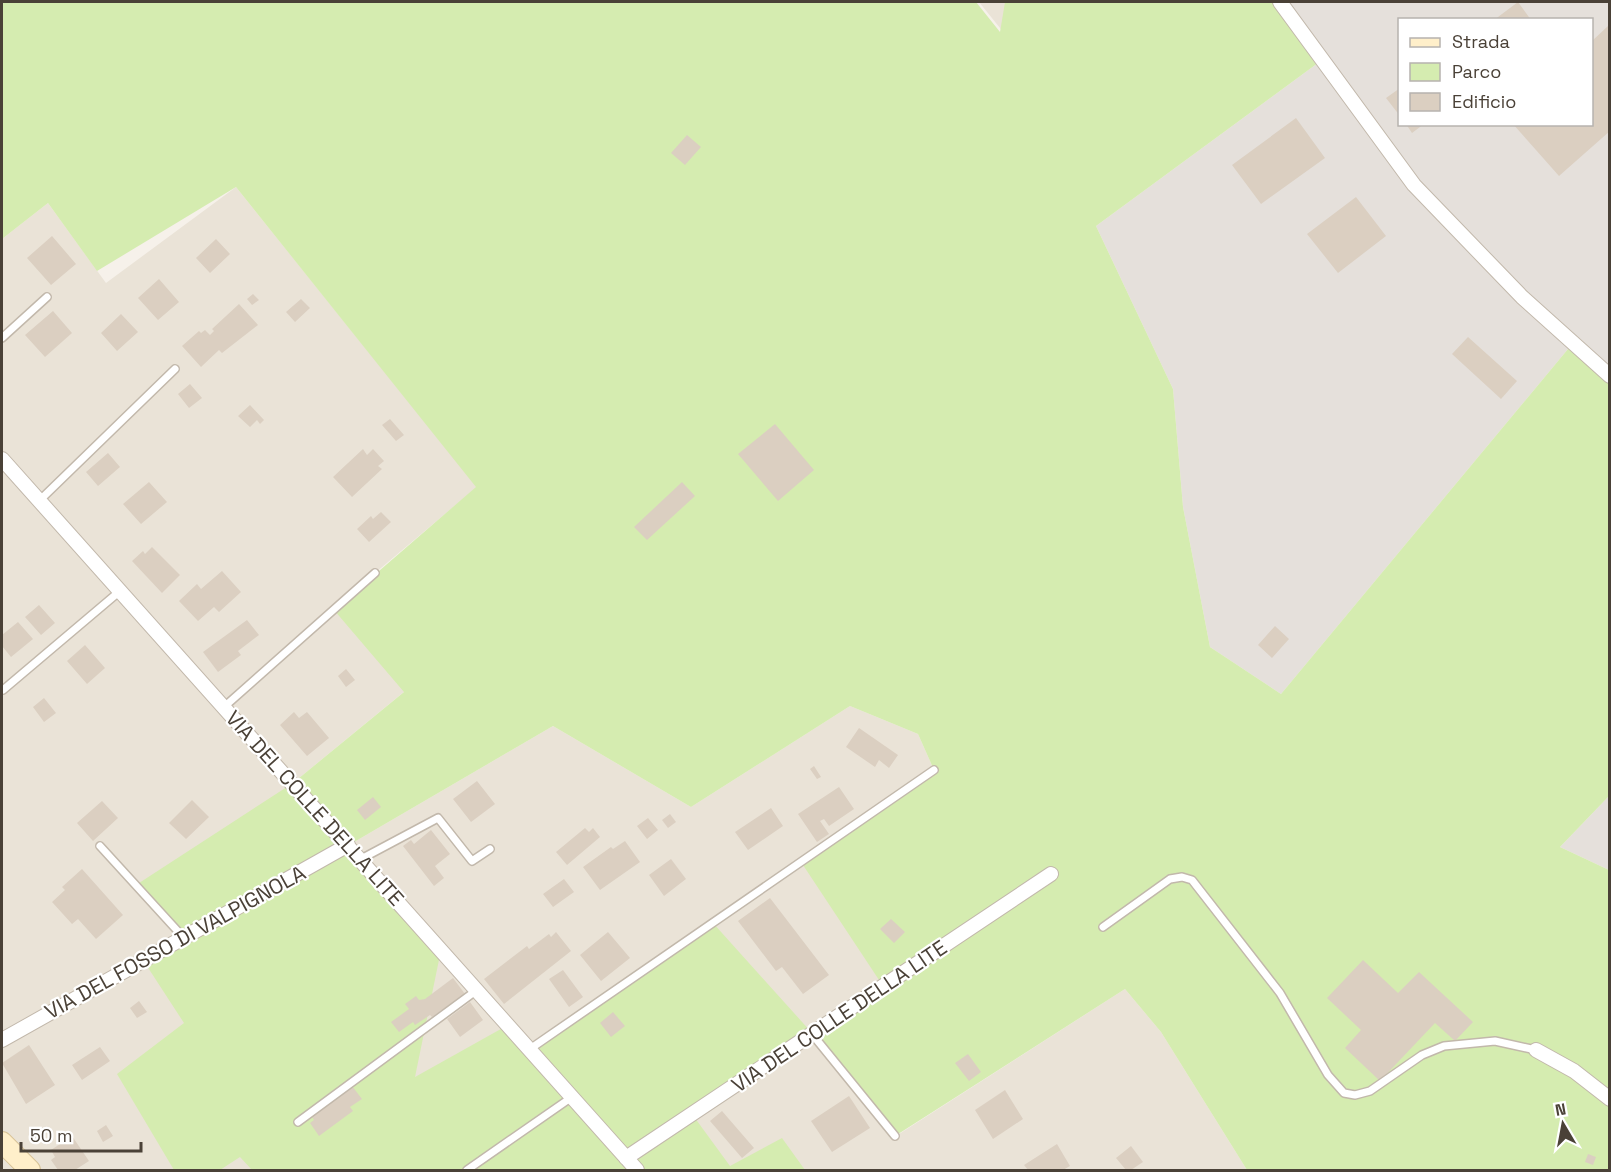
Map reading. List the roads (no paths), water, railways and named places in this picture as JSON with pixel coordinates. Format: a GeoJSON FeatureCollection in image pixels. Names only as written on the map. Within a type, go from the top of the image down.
{"type":"FeatureCollection","features":[{"type":"Feature","properties":{"kind":"street"},"geometry":{"type":"LineString","coordinates":[[1280,2],[1414,185],[1522,297],[1610,376]]}},
{"type":"Feature","properties":{"kind":"street","name":"VIA DEL COLLE DELLA LITE"},"geometry":{"type":"LineString","coordinates":[[2,459],[637,1170]]}},
{"type":"Feature","properties":{"kind":"street","name":"VIA DEL FOSSO DI VALPIGNOLA"},"geometry":{"type":"LineString","coordinates":[[2,1040],[348,845]]}},
{"type":"Feature","properties":{"kind":"street","name":"VIA DEL COLLE DELLA LITE"},"geometry":{"type":"LineString","coordinates":[[626,1158],[1051,873]]}},
{"type":"Feature","properties":{"kind":"street"},"geometry":{"type":"LineString","coordinates":[[1536,1050],[1574,1071],[1610,1099]]}},
{"type":"Feature","properties":{"kind":"street"},"geometry":{"type":"LineString","coordinates":[[2,1142],[30,1170]]}},
{"type":"Feature","properties":{"kind":"lane"},"geometry":{"type":"LineString","coordinates":[[2,338],[47,297]]}},
{"type":"Feature","properties":{"kind":"lane"},"geometry":{"type":"LineString","coordinates":[[39,501],[175,369]]}},
{"type":"Feature","properties":{"kind":"lane"},"geometry":{"type":"LineString","coordinates":[[224,707],[375,573]]}},
{"type":"Feature","properties":{"kind":"lane"},"geometry":{"type":"LineString","coordinates":[[3,690],[120,591]]}},
{"type":"Feature","properties":{"kind":"lane"},"geometry":{"type":"LineString","coordinates":[[530,1049],[934,770]]}},
{"type":"Feature","properties":{"kind":"lane"},"geometry":{"type":"LineString","coordinates":[[361,859],[438,818],[472,861],[490,849]]}},
{"type":"Feature","properties":{"kind":"lane"},"geometry":{"type":"LineString","coordinates":[[100,846],[183,938]]}},
{"type":"Feature","properties":{"kind":"lane"},"geometry":{"type":"LineString","coordinates":[[1103,927],[1170,879],[1182,877],[1192,880],[1280,993],[1328,1075],[1344,1093],[1360,1095],[1370,1091],[1422,1055],[1444,1046],[1495,1041],[1536,1050]]}},
{"type":"Feature","properties":{"kind":"lane"},"geometry":{"type":"LineString","coordinates":[[298,1122],[477,990]]}},
{"type":"Feature","properties":{"kind":"lane"},"geometry":{"type":"LineString","coordinates":[[812,1034],[895,1136]]}},
{"type":"Feature","properties":{"kind":"lane"},"geometry":{"type":"LineString","coordinates":[[467,1170],[572,1097]]}}]}
